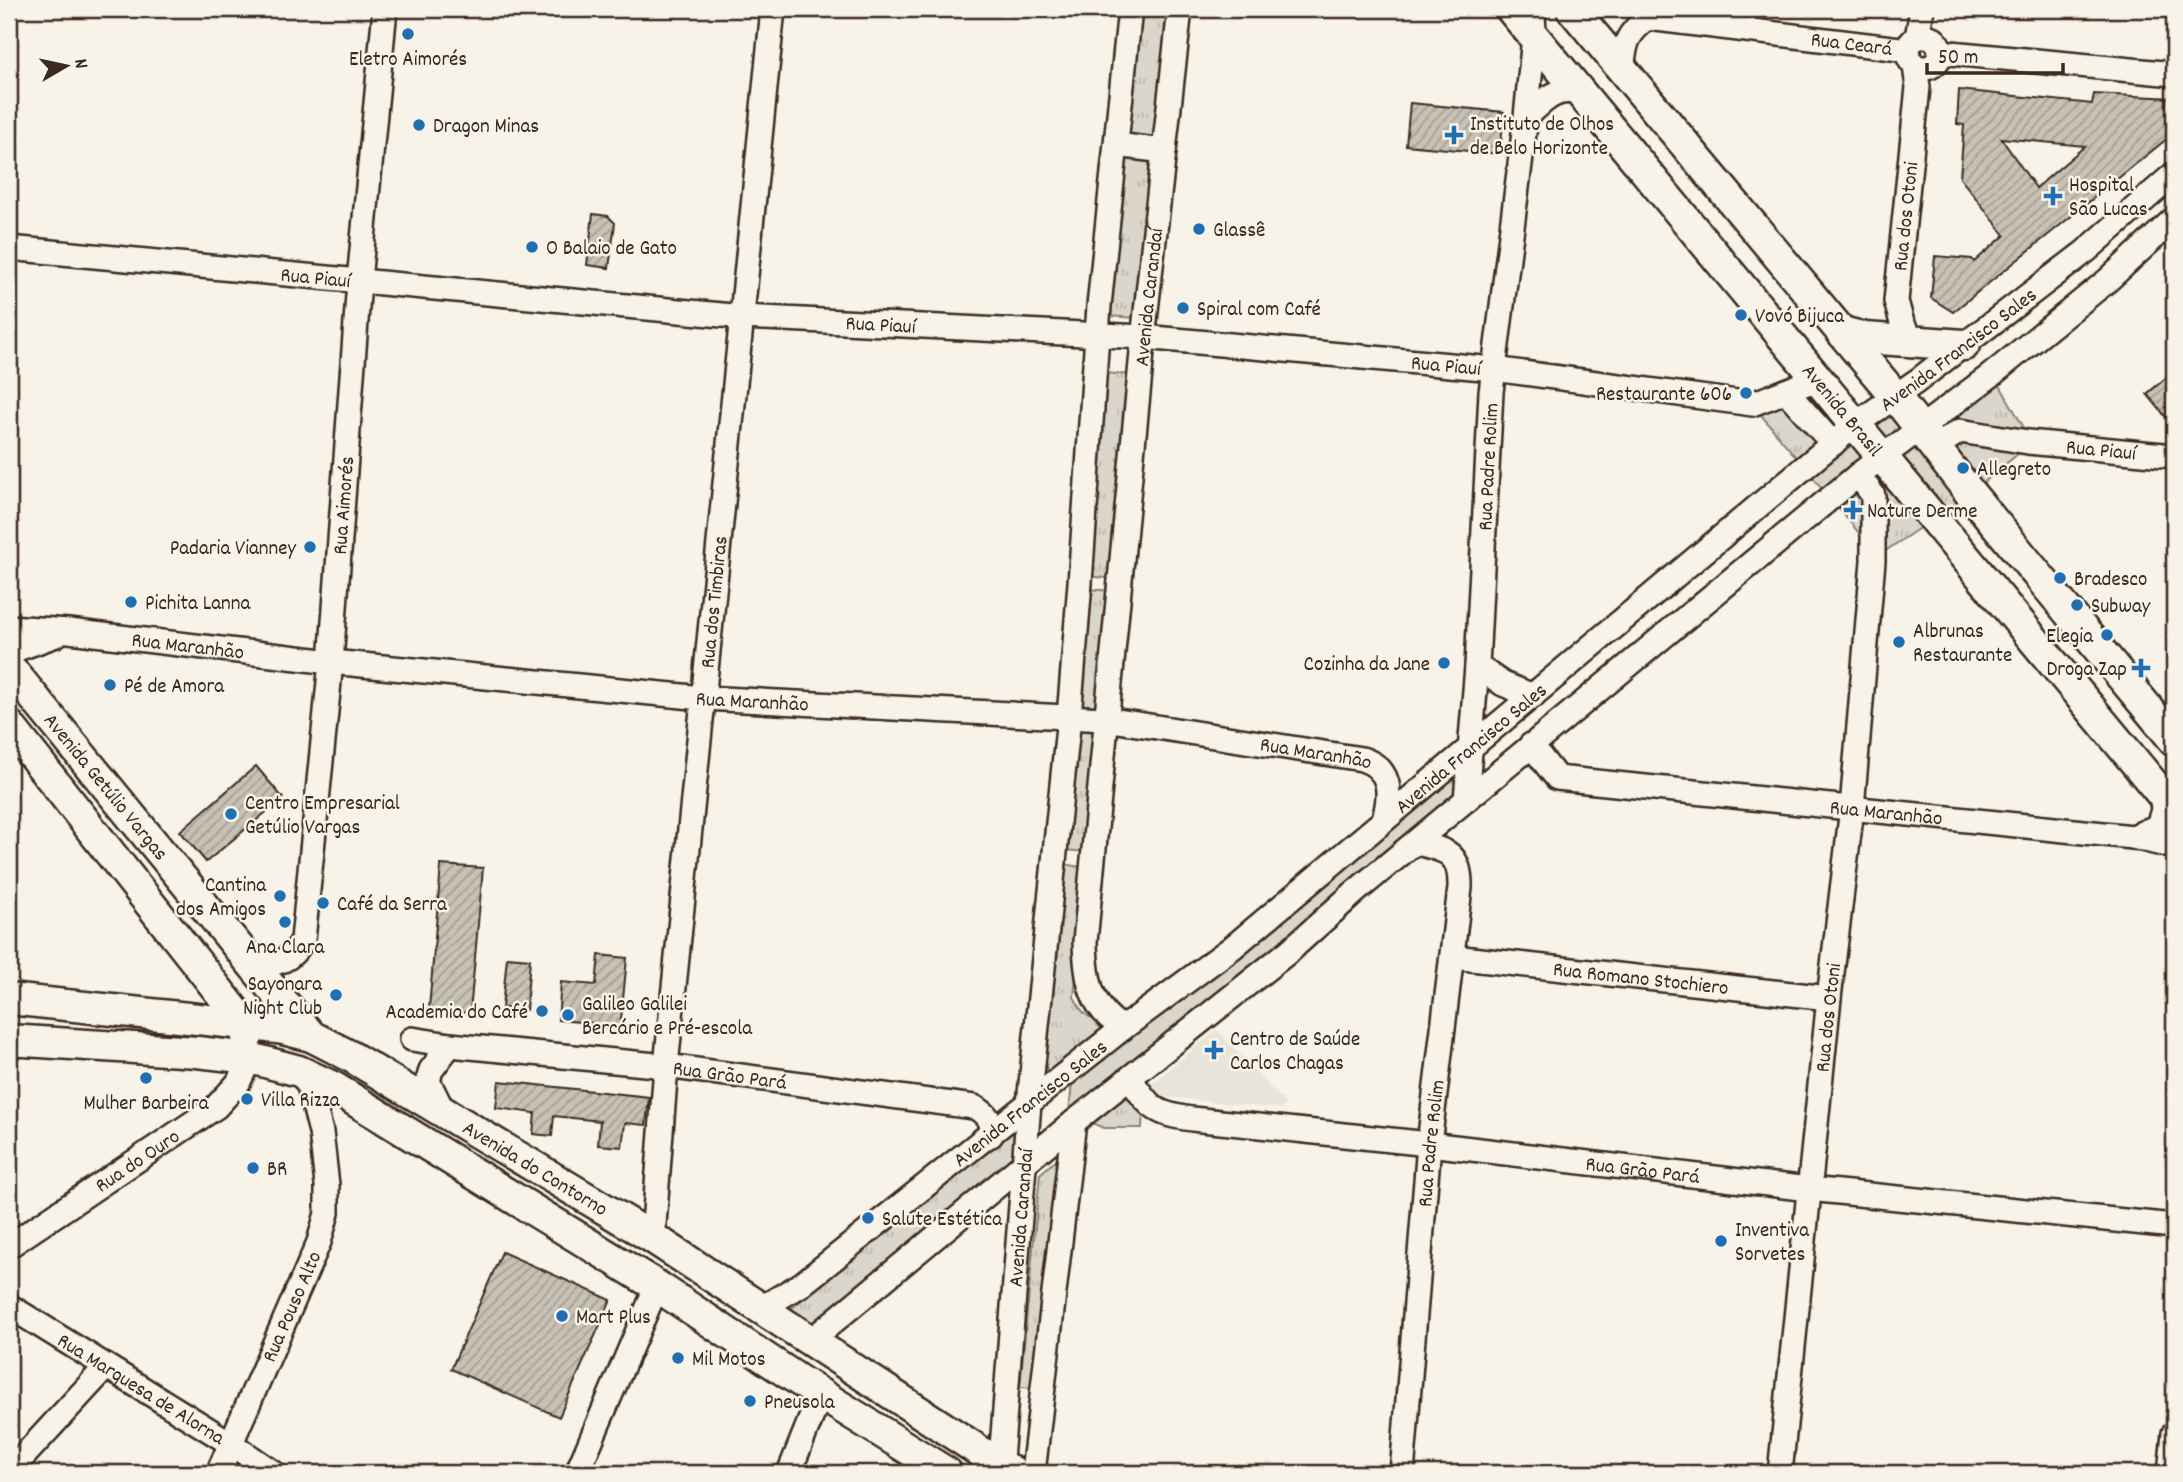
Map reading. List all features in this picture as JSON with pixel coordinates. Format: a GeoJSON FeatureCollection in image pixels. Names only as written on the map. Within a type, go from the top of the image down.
{"type":"FeatureCollection","features":[{"type":"Feature","properties":{"kind":"main road","name":"Avenida Brasil"},"geometry":{"type":"LineString","coordinates":[[1511,9],[1533,23],[1582,92],[2168,801]]}},
{"type":"Feature","properties":{"kind":"main road"},"geometry":{"type":"LineString","coordinates":[[1572,9],[1895,396],[1940,429],[1970,493],[2174,740]]}},
{"type":"Feature","properties":{"kind":"main road"},"geometry":{"type":"LineString","coordinates":[[1842,332],[1865,338],[1964,345]]}},
{"type":"Feature","properties":{"kind":"main road","name":"Avenida Getúlio Vargas"},"geometry":{"type":"LineString","coordinates":[[9,667],[311,1036]]}},
{"type":"Feature","properties":{"kind":"main road","name":"Avenida Getúlio Vargas"},"geometry":{"type":"LineString","coordinates":[[9,725],[245,1024],[250,1058]]}},
{"type":"Feature","properties":{"kind":"main road","name":"Avenida do Contorno"},"geometry":{"type":"LineString","coordinates":[[9,999],[245,1024],[311,1036],[350,1056],[653,1238],[1004,1470]]}},
{"type":"Feature","properties":{"kind":"main road","name":"Avenida do Contorno"},"geometry":{"type":"LineString","coordinates":[[9,1041],[197,1052],[250,1058],[299,1071],[333,1087],[666,1292],[947,1473]]}},
{"type":"Feature","properties":{"kind":"main road"},"geometry":{"type":"LineString","coordinates":[[666,1292],[719,1315],[774,1349],[797,1350],[810,1341]]}},
{"type":"Feature","properties":{"kind":"street","name":"Rua Aimorés"},"geometry":{"type":"LineString","coordinates":[[252,965],[274,964],[287,960],[303,940],[331,662],[359,281],[385,9]]}},
{"type":"Feature","properties":{"kind":"street","name":"Rua dos Timbiras"},"geometry":{"type":"LineString","coordinates":[[653,1238],[666,1066],[774,9]]}},
{"type":"Feature","properties":{"kind":"street","name":"Avenida Carandaí"},"geometry":{"type":"LineString","coordinates":[[1004,1470],[1005,1413],[1029,1103],[1069,717],[1097,335],[1130,9]]}},
{"type":"Feature","properties":{"kind":"street","name":"Avenida Carandaí"},"geometry":{"type":"LineString","coordinates":[[1124,1028],[1110,1020],[1098,1006],[1090,988],[1085,942],[1143,337],[1180,9]]}},
{"type":"Feature","properties":{"kind":"street","name":"Rua dos Otoni"},"geometry":{"type":"LineString","coordinates":[[1913,342],[1902,323],[1896,301],[1921,57],[1922,9]]}},
{"type":"Feature","properties":{"kind":"street","name":"Rua Ceará"},"geometry":{"type":"LineString","coordinates":[[1622,70],[1625,49],[1634,29],[1648,18],[1921,57],[2174,74]]}},
{"type":"Feature","properties":{"kind":"street","name":"Rua Padre Rolim"},"geometry":{"type":"LineString","coordinates":[[1466,800],[1477,666],[1494,369],[1526,117],[1533,23]]}},
{"type":"Feature","properties":{"kind":"street"},"geometry":{"type":"LineString","coordinates":[[1526,117],[1550,95],[1566,90],[1582,92]]}},
{"type":"Feature","properties":{"kind":"street"},"geometry":{"type":"LineString","coordinates":[[1116,145],[1164,151]]}},
{"type":"Feature","properties":{"kind":"street","name":"Avenida Francisco Sales"},"geometry":{"type":"LineString","coordinates":[[760,1309],[802,1284],[1124,1028],[1233,947],[1856,424],[2086,251],[2174,174]]}},
{"type":"Feature","properties":{"kind":"street","name":"Avenida Francisco Sales"},"geometry":{"type":"LineString","coordinates":[[810,1341],[1074,1122],[1287,952],[1355,892],[1858,475],[1891,465],[1940,429],[2174,219]]}},
{"type":"Feature","properties":{"kind":"street","name":"Rua Piauí"},"geometry":{"type":"LineString","coordinates":[[9,248],[743,317],[1143,337],[1494,369],[1752,404],[1786,391]]}},
{"type":"Feature","properties":{"kind":"street"},"geometry":{"type":"LineString","coordinates":[[2086,251],[2109,280]]}},
{"type":"Feature","properties":{"kind":"street"},"geometry":{"type":"LineString","coordinates":[[1817,379],[1786,391],[1833,444]]}},
{"type":"Feature","properties":{"kind":"street","name":"Rua Piauí"},"geometry":{"type":"LineString","coordinates":[[1940,429],[2028,442],[2174,456]]}},
{"type":"Feature","properties":{"kind":"street"},"geometry":{"type":"LineString","coordinates":[[1858,475],[1873,495],[1891,465]]}},
{"type":"Feature","properties":{"kind":"street","name":"Rua dos Otoni"},"geometry":{"type":"LineString","coordinates":[[1780,1473],[1829,998],[1852,808],[1873,561],[1873,495]]}},
{"type":"Feature","properties":{"kind":"street"},"geometry":{"type":"LineString","coordinates":[[1080,583],[1120,587]]}},
{"type":"Feature","properties":{"kind":"street","name":"Rua Maranhão"},"geometry":{"type":"LineString","coordinates":[[9,627],[69,631],[331,662],[703,698],[1105,719],[1374,763],[1383,772],[1387,785],[1389,801],[1384,820]]}},
{"type":"Feature","properties":{"kind":"street","name":"Rua Maranhão"},"geometry":{"type":"LineString","coordinates":[[9,652],[69,631]]}},
{"type":"Feature","properties":{"kind":"street"},"geometry":{"type":"LineString","coordinates":[[1477,666],[1503,684],[1533,696]]}},
{"type":"Feature","properties":{"kind":"street","name":"Rua Maranhão"},"geometry":{"type":"LineString","coordinates":[[1531,745],[1557,778],[2133,837],[2174,847]]}},
{"type":"Feature","properties":{"kind":"street"},"geometry":{"type":"LineString","coordinates":[[2133,837],[2158,826],[2168,801]]}},
{"type":"Feature","properties":{"kind":"street","name":"Rua Padre Rolim"},"geometry":{"type":"LineString","coordinates":[[1402,1473],[1429,1144],[1460,888],[1457,862],[1450,854],[1416,843]]}},
{"type":"Feature","properties":{"kind":"street"},"geometry":{"type":"LineString","coordinates":[[1054,857],[1094,863]]}},
{"type":"Feature","properties":{"kind":"street"},"geometry":{"type":"LineString","coordinates":[[1233,947],[1255,977]]}},
{"type":"Feature","properties":{"kind":"street","name":"Rua Romano Stochiero"},"geometry":{"type":"LineString","coordinates":[[1453,957],[1829,998]]}},
{"type":"Feature","properties":{"kind":"street","name":"Rua Grão Pará"},"geometry":{"type":"LineString","coordinates":[[412,1039],[666,1066],[974,1107],[989,1118],[991,1135]]}},
{"type":"Feature","properties":{"kind":"street"},"geometry":{"type":"LineString","coordinates":[[443,1111],[428,1081],[431,1070],[450,1045]]}},
{"type":"Feature","properties":{"kind":"street","name":"Rua do Ouro"},"geometry":{"type":"LineString","coordinates":[[9,1246],[216,1107],[238,1083],[250,1058]]}},
{"type":"Feature","properties":{"kind":"street"},"geometry":{"type":"LineString","coordinates":[[1024,1165],[1048,1105],[1072,1070]]}},
{"type":"Feature","properties":{"kind":"street","name":"Rua Pouso Alto"},"geometry":{"type":"LineString","coordinates":[[218,1473],[319,1242],[327,1213],[321,1132],[309,1086],[299,1071]]}},
{"type":"Feature","properties":{"kind":"street","name":"Rua Grão Pará"},"geometry":{"type":"LineString","coordinates":[[1130,1078],[1143,1098],[1156,1111],[1173,1117],[1809,1189],[2174,1226]]}},
{"type":"Feature","properties":{"kind":"street"},"geometry":{"type":"LineString","coordinates":[[321,1132],[344,1095]]}},
{"type":"Feature","properties":{"kind":"street","name":"Avenida Carandaí"},"geometry":{"type":"LineString","coordinates":[[1033,1473],[1074,1122]]}},
{"type":"Feature","properties":{"kind":"street"},"geometry":{"type":"LineString","coordinates":[[577,1473],[666,1292]]}},
{"type":"Feature","properties":{"kind":"street","name":"Rua Marquesa de Alorna"},"geometry":{"type":"LineString","coordinates":[[9,1306],[274,1473]]}},
{"type":"Feature","properties":{"kind":"street"},"geometry":{"type":"LineString","coordinates":[[9,1472],[106,1367]]}},
{"type":"Feature","properties":{"kind":"street"},"geometry":{"type":"LineString","coordinates":[[789,1473],[821,1393]]}},
{"type":"Feature","properties":{"kind":"street"},"geometry":{"type":"LineString","coordinates":[[1005,1413],[1039,1419]]}},
{"type":"Feature","properties":{"kind":"street"},"geometry":{"type":"LineString","coordinates":[[2171,1473],[2174,1433]]}},
{"type":"Feature","properties":{"kind":"shaded area","name":"Centro de Saúde Carlos Chagas"},"geometry":{"type":"Polygon","coordinates":[[[1217,1030],[1286,1104],[1281,1109],[1147,1095],[1146,1088],[1217,1030]]]}},
{"type":"Feature","properties":{"kind":"green space"},"geometry":{"type":"Polygon","coordinates":[[[1137,9],[1172,9],[1158,144],[1123,142],[1137,9]]]}},
{"type":"Feature","properties":{"kind":"green space"},"geometry":{"type":"Polygon","coordinates":[[[1121,152],[1157,156],[1138,318],[1106,316],[1121,152]]]}},
{"type":"Feature","properties":{"kind":"green space"},"geometry":{"type":"Polygon","coordinates":[[[1812,368],[1859,424],[1895,402],[1923,439],[1998,382],[2032,442],[1970,494],[1878,556],[1752,404],[1812,368]]]}},
{"type":"Feature","properties":{"kind":"green space"},"geometry":{"type":"Polygon","coordinates":[[[1104,373],[1132,375],[1114,579],[1088,576],[1104,373]]]}},
{"type":"Feature","properties":{"kind":"green space"},"geometry":{"type":"Polygon","coordinates":[[[1086,589],[1113,591],[1100,713],[1075,712],[1086,589]]]}},
{"type":"Feature","properties":{"kind":"green space"},"geometry":{"type":"Polygon","coordinates":[[[1072,723],[1099,725],[1089,852],[1062,850],[1072,723]]]}},
{"type":"Feature","properties":{"kind":"green space"},"geometry":{"type":"Polygon","coordinates":[[[1462,765],[1458,796],[1117,1078],[1143,1110],[1142,1128],[1103,1128],[1069,1112],[1072,1083],[1228,962],[1462,765]]]}},
{"type":"Feature","properties":{"kind":"green space"},"geometry":{"type":"Polygon","coordinates":[[[1064,864],[1086,868],[1074,997],[1083,1012],[1107,1030],[1038,1084],[1064,864]]]}},
{"type":"Feature","properties":{"kind":"green space"},"geometry":{"type":"Polygon","coordinates":[[[1016,1128],[1012,1164],[809,1329],[782,1316],[1016,1128]]]}},
{"type":"Feature","properties":{"kind":"green space"},"geometry":{"type":"Polygon","coordinates":[[[1057,1159],[1036,1388],[1020,1387],[1040,1174],[1057,1159]]]}},
{"type":"Feature","properties":{"kind":"building","name":"Hospital São Lucas"},"geometry":{"type":"Polygon","coordinates":[[[1959,90],[2092,104],[2094,94],[2174,98],[2174,133],[1953,312],[1931,298],[1935,256],[1972,259],[1974,262],[2005,235],[1960,178],[1964,125],[1957,124],[1959,90]],[[2001,138],[2036,188],[2085,146],[2001,138]]]}},
{"type":"Feature","properties":{"kind":"building","name":"Instituto de Olhos de Belo Horizonte"},"geometry":{"type":"Polygon","coordinates":[[[1410,103],[1504,112],[1500,154],[1406,145],[1410,103]]]}},
{"type":"Feature","properties":{"kind":"building"},"geometry":{"type":"Polygon","coordinates":[[[593,214],[608,216],[615,223],[609,268],[587,265],[593,214]]]}},
{"type":"Feature","properties":{"kind":"building"},"geometry":{"type":"Polygon","coordinates":[[[2174,371],[2174,427],[2147,394],[2174,371]]]}},
{"type":"Feature","properties":{"kind":"building","name":"Centro Empresarial Getúlio Vargas"},"geometry":{"type":"Polygon","coordinates":[[[256,766],[283,798],[206,862],[180,831],[256,766]]]}},
{"type":"Feature","properties":{"kind":"building"},"geometry":{"type":"Polygon","coordinates":[[[441,865],[483,868],[470,1013],[429,1009],[441,865]]]}},
{"type":"Feature","properties":{"kind":"building"},"geometry":{"type":"Polygon","coordinates":[[[599,955],[627,958],[620,1030],[592,1027],[592,1023],[558,1020],[561,982],[596,985],[599,955]]]}},
{"type":"Feature","properties":{"kind":"building"},"geometry":{"type":"Polygon","coordinates":[[[507,957],[530,959],[526,1010],[502,1008],[507,957]]]}},
{"type":"Feature","properties":{"kind":"building"},"geometry":{"type":"Polygon","coordinates":[[[499,1081],[649,1097],[646,1125],[625,1123],[622,1147],[598,1145],[600,1121],[554,1116],[552,1136],[533,1134],[535,1113],[496,1108],[499,1081]]]}},
{"type":"Feature","properties":{"kind":"building"},"geometry":{"type":"Polygon","coordinates":[[[502,1252],[611,1300],[559,1417],[451,1369],[502,1252]]]}},
{"type":"Feature","properties":{"kind":"place","name":"Eletro Aimorés"},"geometry":{"type":"Point","coordinates":[408,34]}},
{"type":"Feature","properties":{"kind":"place","name":"Dragon Minas"},"geometry":{"type":"Point","coordinates":[419,125]}},
{"type":"Feature","properties":{"kind":"place","name":"Instituto de Olhos de Belo Horizonte"},"geometry":{"type":"Point","coordinates":[1454,135]}},
{"type":"Feature","properties":{"kind":"place","name":"Hospital São Lucas"},"geometry":{"type":"Point","coordinates":[2053,196]}},
{"type":"Feature","properties":{"kind":"place","name":"Glassê"},"geometry":{"type":"Point","coordinates":[1199,229]}},
{"type":"Feature","properties":{"kind":"place","name":"O Balaio de Gato"},"geometry":{"type":"Point","coordinates":[532,247]}},
{"type":"Feature","properties":{"kind":"place","name":"Spiral com Café"},"geometry":{"type":"Point","coordinates":[1183,308]}},
{"type":"Feature","properties":{"kind":"place","name":"Vovó Bijuca"},"geometry":{"type":"Point","coordinates":[1741,315]}},
{"type":"Feature","properties":{"kind":"place","name":"Restaurante 606"},"geometry":{"type":"Point","coordinates":[1746,393]}},
{"type":"Feature","properties":{"kind":"place","name":"Allegreto"},"geometry":{"type":"Point","coordinates":[1963,468]}},
{"type":"Feature","properties":{"kind":"place","name":"Nature Derme"},"geometry":{"type":"Point","coordinates":[1853,510]}},
{"type":"Feature","properties":{"kind":"place","name":"Padaria Vianney"},"geometry":{"type":"Point","coordinates":[310,547]}},
{"type":"Feature","properties":{"kind":"place","name":"Bradesco"},"geometry":{"type":"Point","coordinates":[2060,578]}},
{"type":"Feature","properties":{"kind":"place","name":"Pichita Lanna"},"geometry":{"type":"Point","coordinates":[131,602]}},
{"type":"Feature","properties":{"kind":"place","name":"Subway"},"geometry":{"type":"Point","coordinates":[2077,605]}},
{"type":"Feature","properties":{"kind":"place","name":"Elegia"},"geometry":{"type":"Point","coordinates":[2107,635]}},
{"type":"Feature","properties":{"kind":"place","name":"Albrunas Restaurante"},"geometry":{"type":"Point","coordinates":[1899,642]}},
{"type":"Feature","properties":{"kind":"place","name":"Cozinha da Jane"},"geometry":{"type":"Point","coordinates":[1444,663]}},
{"type":"Feature","properties":{"kind":"place","name":"Droga Zap"},"geometry":{"type":"Point","coordinates":[2141,668]}},
{"type":"Feature","properties":{"kind":"place","name":"Pé de Amora"},"geometry":{"type":"Point","coordinates":[110,685]}},
{"type":"Feature","properties":{"kind":"place","name":"Centro Empresarial Getúlio Vargas"},"geometry":{"type":"Point","coordinates":[231,814]}},
{"type":"Feature","properties":{"kind":"place","name":"Cantina dos Amigos"},"geometry":{"type":"Point","coordinates":[280,896]}},
{"type":"Feature","properties":{"kind":"place","name":"Café da Serra"},"geometry":{"type":"Point","coordinates":[323,903]}},
{"type":"Feature","properties":{"kind":"place","name":"Ana Clara"},"geometry":{"type":"Point","coordinates":[285,922]}},
{"type":"Feature","properties":{"kind":"place","name":"Sayonara Night Club"},"geometry":{"type":"Point","coordinates":[336,995]}},
{"type":"Feature","properties":{"kind":"place","name":"Academia do Café"},"geometry":{"type":"Point","coordinates":[542,1011]}},
{"type":"Feature","properties":{"kind":"place","name":"Galileo Galilei Bercário e Pré-escola"},"geometry":{"type":"Point","coordinates":[568,1015]}},
{"type":"Feature","properties":{"kind":"place","name":"Centro de Saúde Carlos Chagas"},"geometry":{"type":"Point","coordinates":[1214,1050]}},
{"type":"Feature","properties":{"kind":"place","name":"Mulher Barbeira"},"geometry":{"type":"Point","coordinates":[146,1078]}},
{"type":"Feature","properties":{"kind":"place","name":"Villa Rizza"},"geometry":{"type":"Point","coordinates":[247,1099]}},
{"type":"Feature","properties":{"kind":"place","name":"BR"},"geometry":{"type":"Point","coordinates":[253,1168]}},
{"type":"Feature","properties":{"kind":"place","name":"Salute Estética"},"geometry":{"type":"Point","coordinates":[868,1218]}},
{"type":"Feature","properties":{"kind":"place","name":"Inventiva Sorvetes"},"geometry":{"type":"Point","coordinates":[1721,1241]}},
{"type":"Feature","properties":{"kind":"place","name":"Mart Plus"},"geometry":{"type":"Point","coordinates":[562,1316]}},
{"type":"Feature","properties":{"kind":"place","name":"Mil Motos"},"geometry":{"type":"Point","coordinates":[678,1358]}},
{"type":"Feature","properties":{"kind":"place","name":"Pneusola"},"geometry":{"type":"Point","coordinates":[750,1401]}}]}
